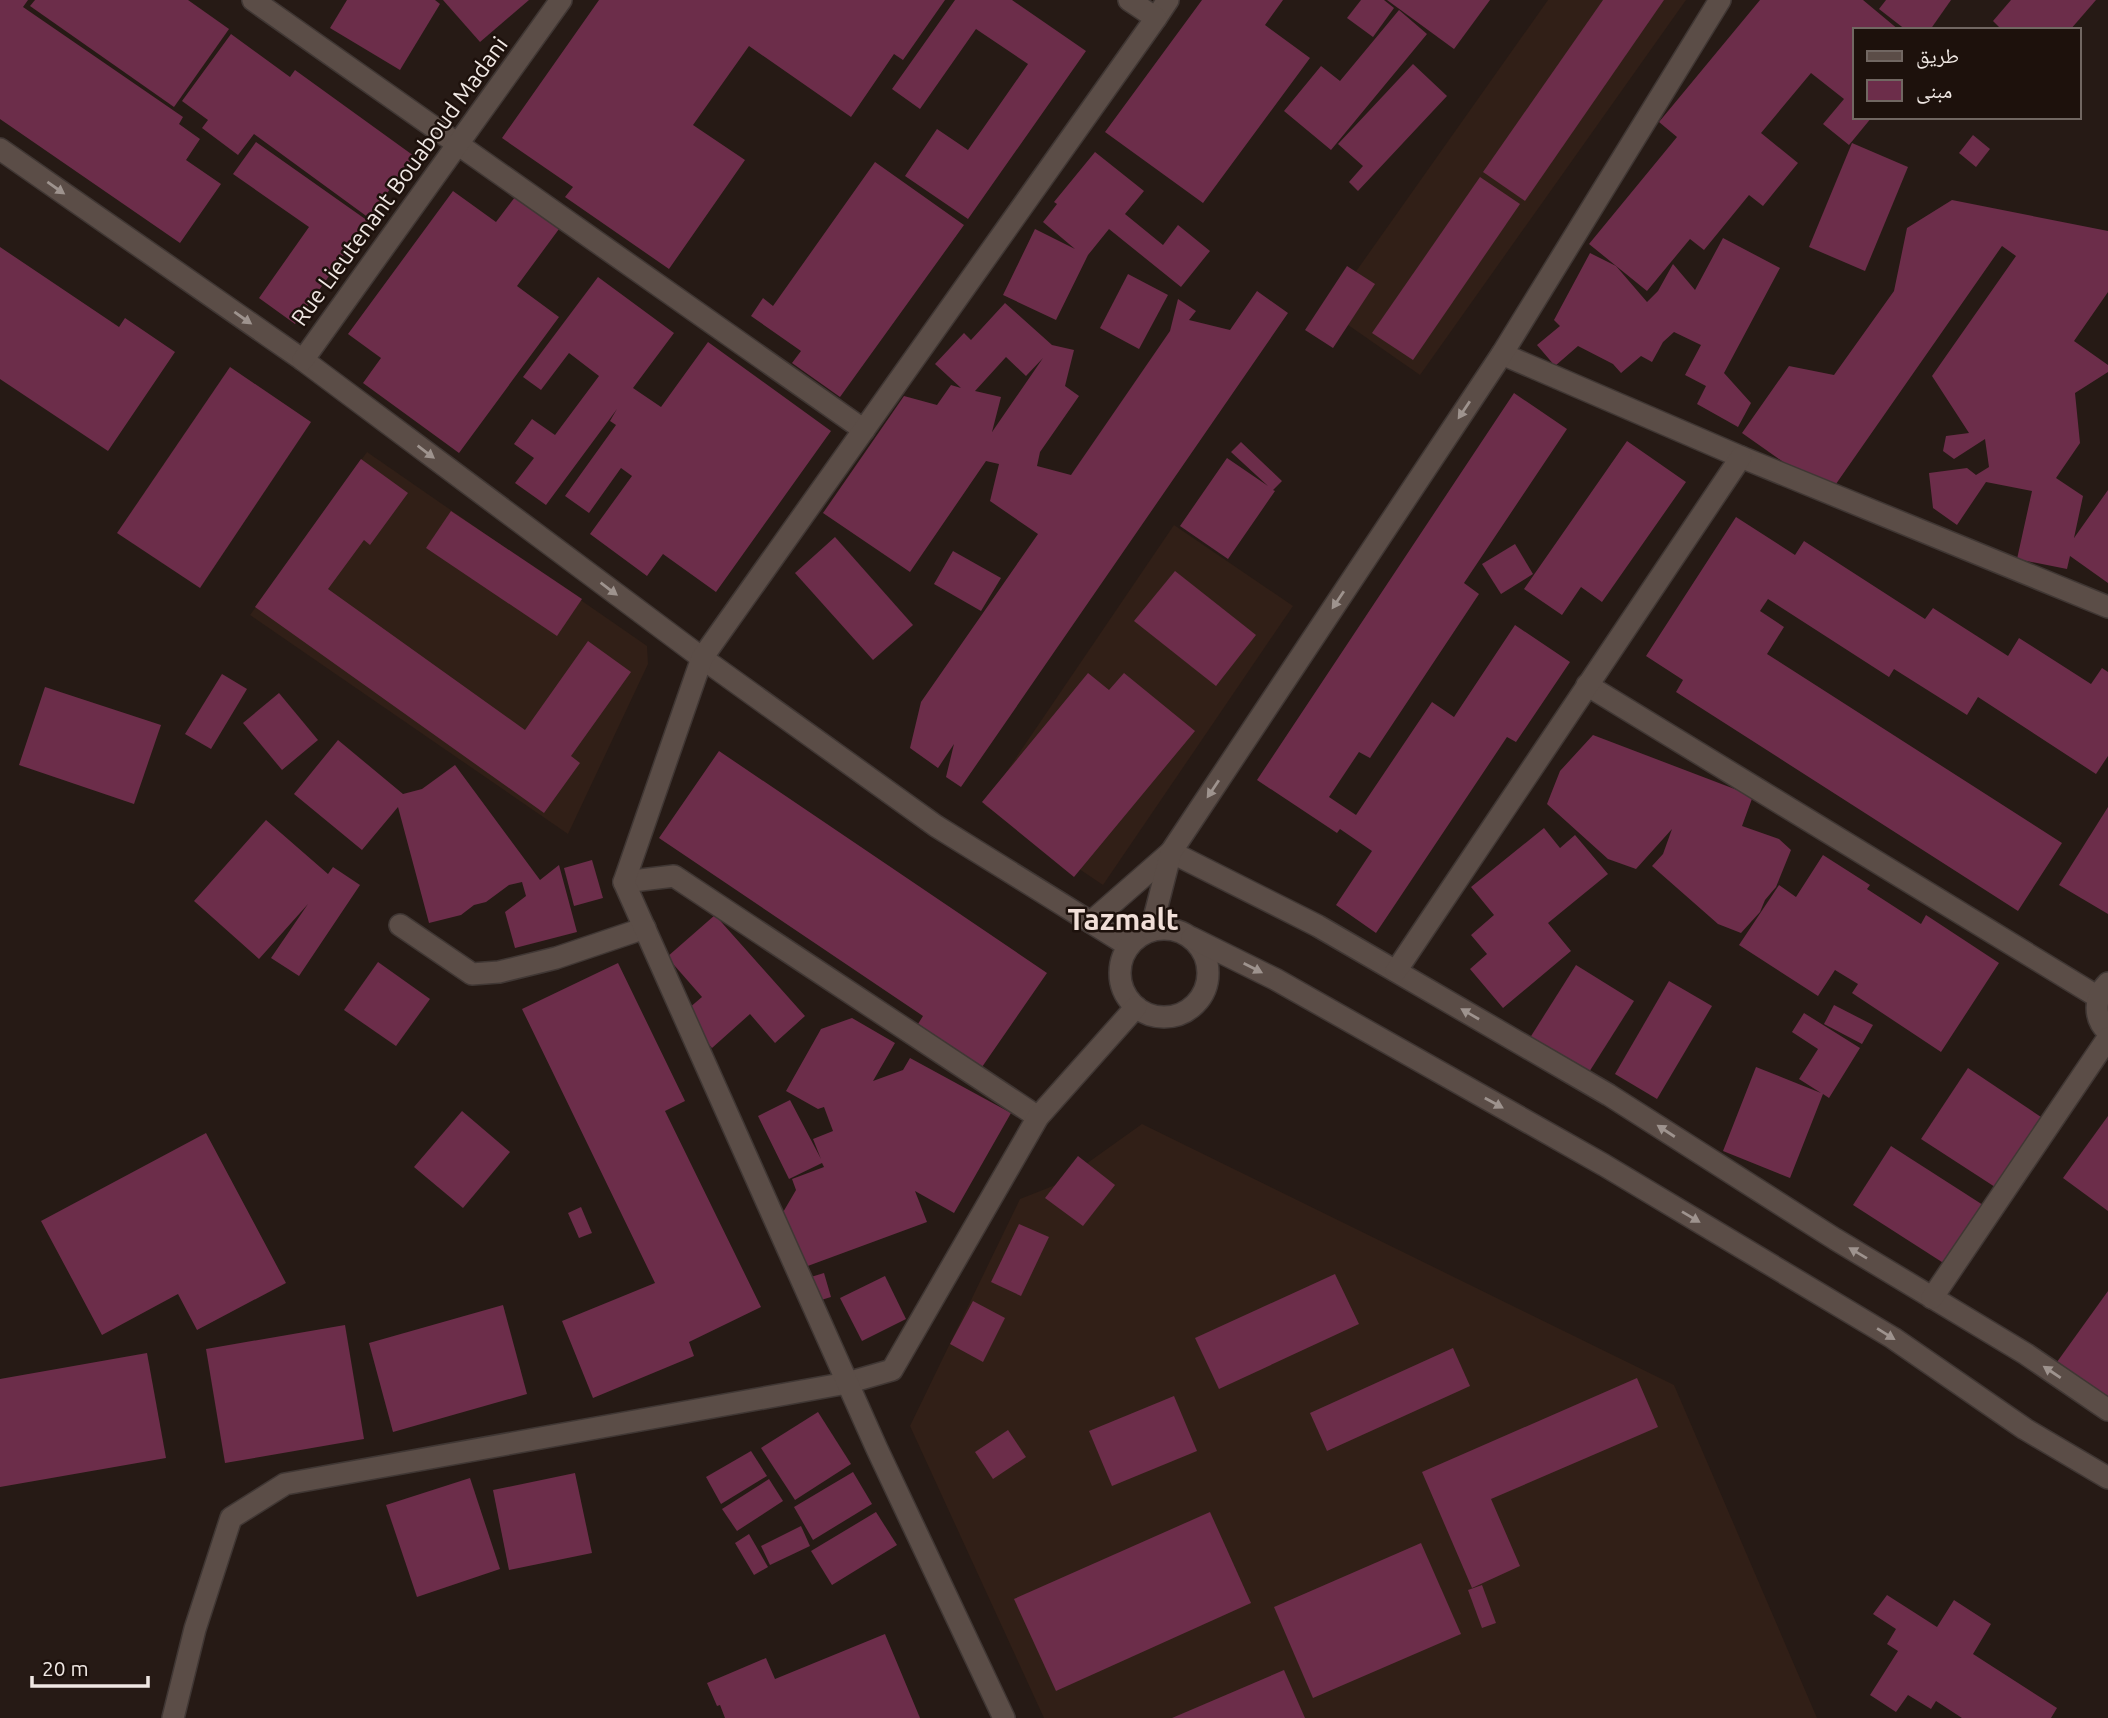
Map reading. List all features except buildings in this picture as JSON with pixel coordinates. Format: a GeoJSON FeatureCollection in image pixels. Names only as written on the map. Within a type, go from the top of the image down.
{"type":"FeatureCollection","features":[{"type":"Feature","properties":{"kind":"street"},"geometry":{"type":"LineString","coordinates":[[254,0],[864,430]]}},
{"type":"Feature","properties":{"kind":"street","name":"Rue Lieutenant Bouaboud Madani"},"geometry":{"type":"LineString","coordinates":[[303,359],[561,0]]}},
{"type":"Feature","properties":{"kind":"street"},"geometry":{"type":"LineString","coordinates":[[1129,0],[1156,18]]}},
{"type":"Feature","properties":{"kind":"street"},"geometry":{"type":"LineString","coordinates":[[1004,1718],[847,1383],[624,882],[702,659],[1168,0]]}},
{"type":"Feature","properties":{"kind":"street"},"geometry":{"type":"LineString","coordinates":[[1091,922],[1171,852],[1502,354],[1720,0]]}},
{"type":"Feature","properties":{"kind":"street"},"geometry":{"type":"LineString","coordinates":[[0,149],[303,359],[702,659],[936,826],[1129,946]]}},
{"type":"Feature","properties":{"kind":"street"},"geometry":{"type":"LineString","coordinates":[[1502,354],[1741,457],[2108,607]]}},
{"type":"Feature","properties":{"kind":"street"},"geometry":{"type":"LineString","coordinates":[[1396,971],[1741,457]]}},
{"type":"Feature","properties":{"kind":"street"},"geometry":{"type":"LineString","coordinates":[[1587,685],[2103,990],[2098,1018],[2108,1032]]}},
{"type":"Feature","properties":{"kind":"street"},"geometry":{"type":"LineString","coordinates":[[1151,930],[1171,852]]}},
{"type":"Feature","properties":{"kind":"street"},"geometry":{"type":"LineString","coordinates":[[1171,852],[1318,926],[1609,1095],[1835,1239],[2026,1354],[2108,1410]]}},
{"type":"Feature","properties":{"kind":"street"},"geometry":{"type":"LineString","coordinates":[[624,882],[674,876],[1038,1117]]}},
{"type":"Feature","properties":{"kind":"street"},"geometry":{"type":"LineString","coordinates":[[400,925],[472,974],[499,972],[556,958],[645,928]]}},
{"type":"Feature","properties":{"kind":"street"},"geometry":{"type":"LineString","coordinates":[[1192,938],[1206,956],[1209,967],[1206,990],[1197,1003],[1185,1013],[1171,1017],[1155,1017],[1136,1007],[1125,995],[1120,980],[1122,960],[1129,946],[1137,937],[1151,930],[1179,930],[1275,979],[1604,1165],[1893,1338],[2025,1429],[2108,1478]]}},
{"type":"Feature","properties":{"kind":"street"},"geometry":{"type":"LineString","coordinates":[[173,1718],[195,1629],[231,1518],[285,1484],[847,1383],[892,1370],[1038,1117],[1136,1007]]}},
{"type":"Feature","properties":{"kind":"street"},"geometry":{"type":"LineString","coordinates":[[1932,1298],[2108,1038]]}},
{"type":"Feature","properties":{"kind":"shaded area"},"geometry":{"type":"Polygon","coordinates":[[[1548,0],[1686,0],[1420,375],[1328,311],[1548,0]]]}},
{"type":"Feature","properties":{"kind":"shaded area"},"geometry":{"type":"Polygon","coordinates":[[[367,452],[647,646],[648,664],[568,834],[250,615],[367,452]]]}},
{"type":"Feature","properties":{"kind":"shaded area"},"geometry":{"type":"Polygon","coordinates":[[[1174,525],[1293,606],[1103,885],[984,805],[1174,525]]]}},
{"type":"Feature","properties":{"kind":"shaded area"},"geometry":{"type":"Polygon","coordinates":[[[1142,1124],[1674,1385],[1817,1718],[1044,1718],[910,1426],[1020,1199],[1058,1184],[1142,1124]]]}},
{"type":"Feature","properties":{"kind":"district","name":"Tazmalt"},"geometry":{"type":"Point","coordinates":[1123,919]}}]}
